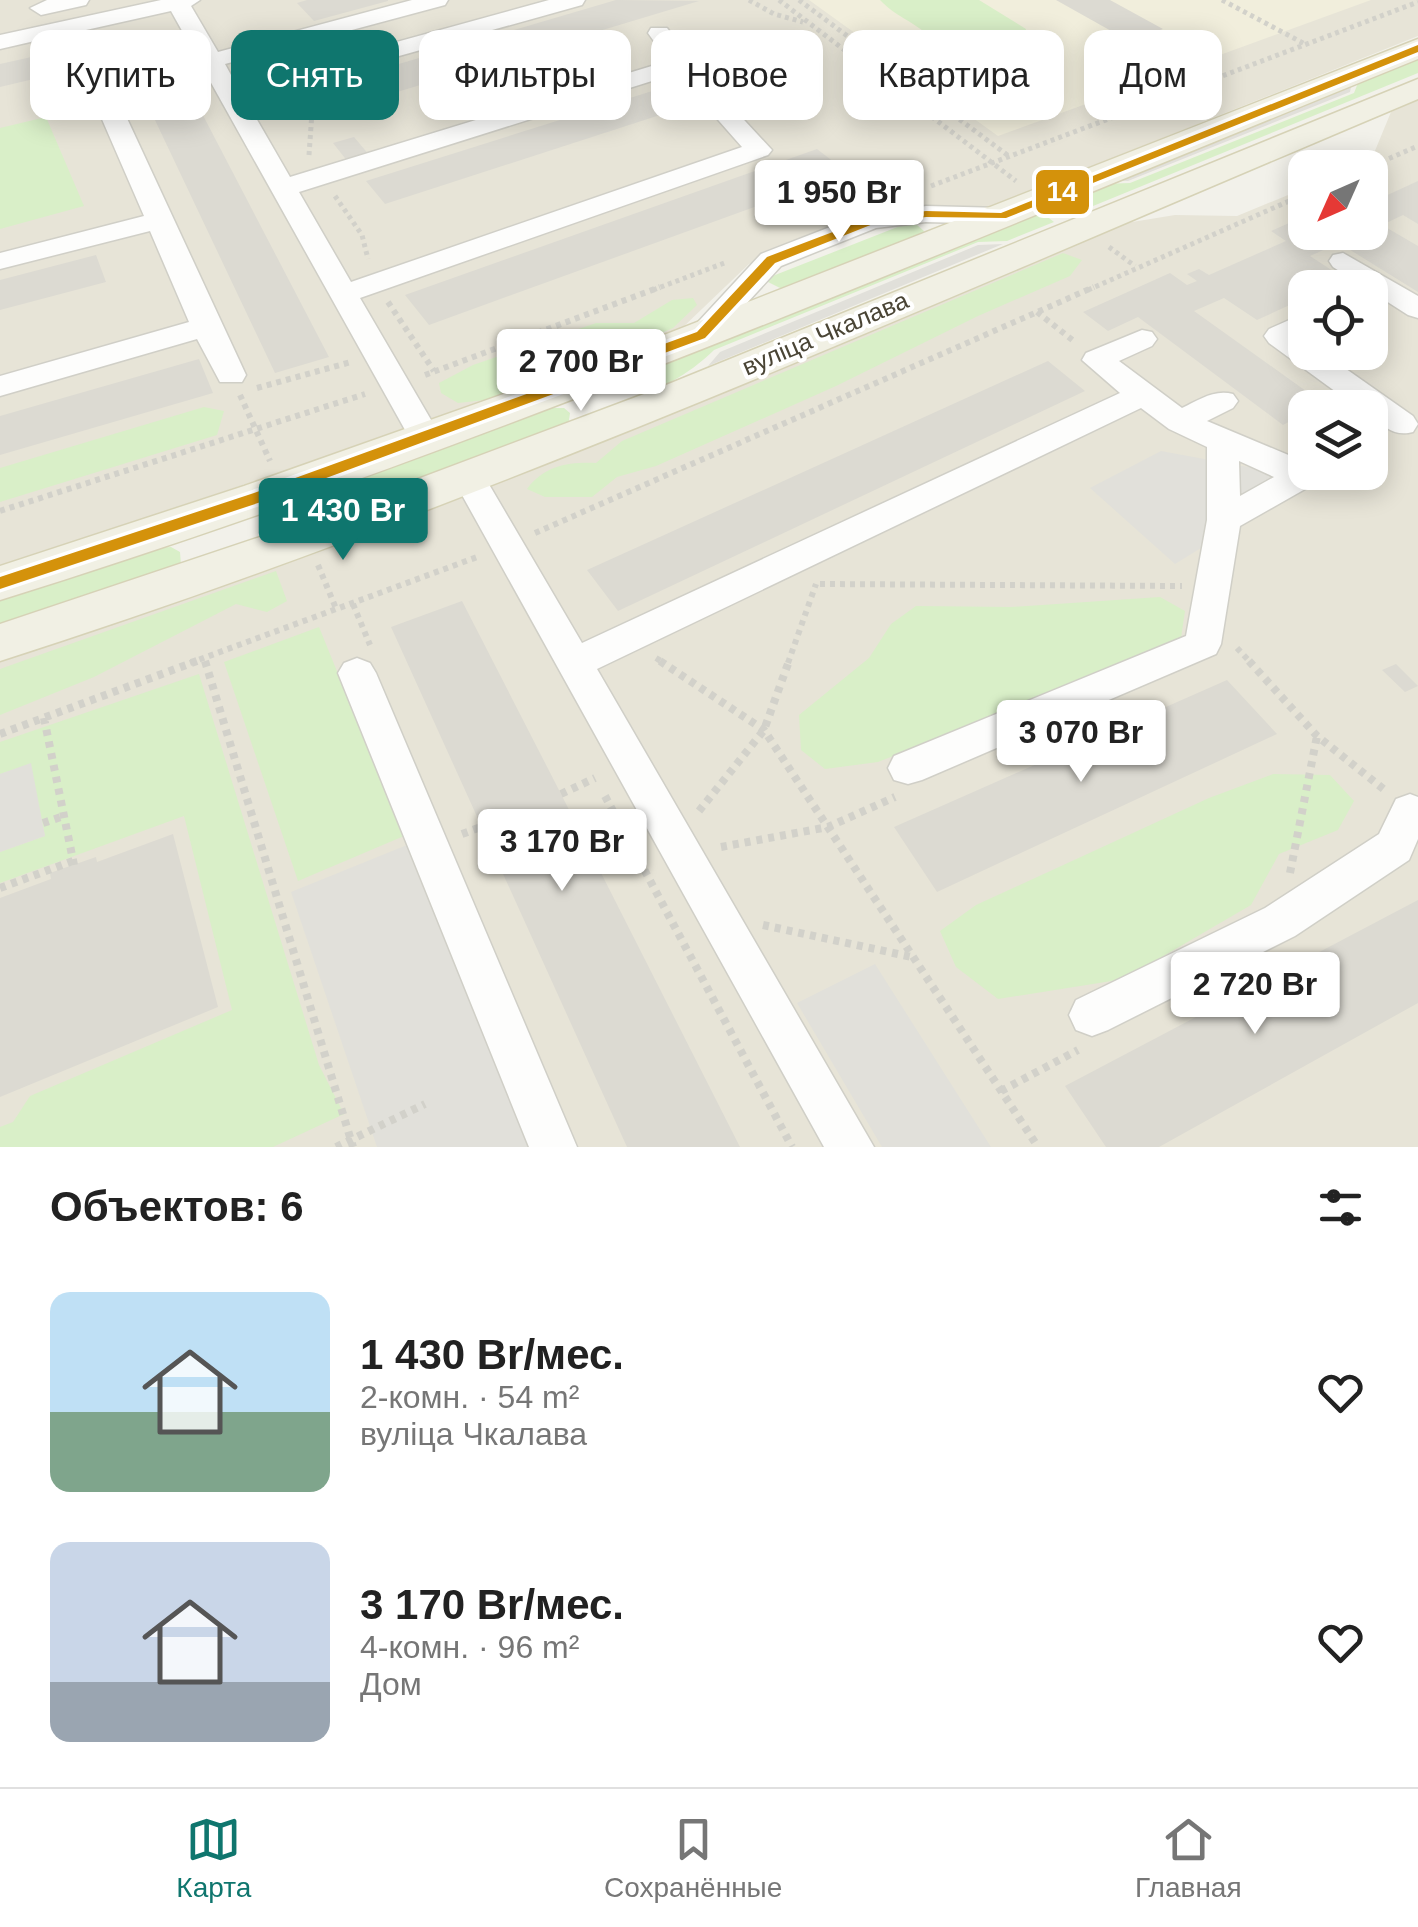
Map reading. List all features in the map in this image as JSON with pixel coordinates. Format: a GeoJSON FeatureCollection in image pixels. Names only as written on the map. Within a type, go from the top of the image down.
{"type":"FeatureCollection","features":[{"type":"Feature","properties":{"kind":"main road","name":"вуліца Чкалава"},"geometry":{"type":"LineString","coordinates":[[0,583],[145,535],[267,486],[425,437],[622,366],[1418,48]]}},
{"type":"Feature","properties":{"kind":"main road","name":"вуліца Чкалава"},"geometry":{"type":"LineString","coordinates":[[0,644],[164,586],[297,548],[1418,88]]}},
{"type":"Feature","properties":{"kind":"main road"},"geometry":{"type":"LineString","coordinates":[[622,366],[610,376],[610,395],[626,404],[658,403]]}},
{"type":"Feature","properties":{"kind":"main road"},"geometry":{"type":"LineString","coordinates":[[533,398],[555,396],[580,409],[581,424],[568,438]]}},
{"type":"Feature","properties":{"kind":"main road"},"geometry":{"type":"LineString","coordinates":[[267,486],[237,518],[238,533],[250,544],[297,548]]}},
{"type":"Feature","properties":{"kind":"main road"},"geometry":{"type":"LineString","coordinates":[[145,535],[184,535],[196,550],[185,575],[164,586]]}},
{"type":"Feature","properties":{"kind":"street"},"geometry":{"type":"LineString","coordinates":[[231,95],[211,61],[437,0]]}},
{"type":"Feature","properties":{"kind":"street"},"geometry":{"type":"LineString","coordinates":[[399,48],[574,0]]}},
{"type":"Feature","properties":{"kind":"street"},"geometry":{"type":"LineString","coordinates":[[0,42],[67,19],[184,1],[197,30]]}},
{"type":"Feature","properties":{"kind":"street"},"geometry":{"type":"LineString","coordinates":[[39,4],[67,19]]}},
{"type":"Feature","properties":{"kind":"street"},"geometry":{"type":"LineString","coordinates":[[39,4],[67,19],[206,327],[238,389]]}},
{"type":"Feature","properties":{"kind":"street"},"geometry":{"type":"LineString","coordinates":[[283,188],[651,74]]}},
{"type":"Feature","properties":{"kind":"street"},"geometry":{"type":"LineString","coordinates":[[245,120],[425,437]]}},
{"type":"Feature","properties":{"kind":"street"},"geometry":{"type":"LineString","coordinates":[[344,294],[759,150],[731,120]]}},
{"type":"Feature","properties":{"kind":"street"},"geometry":{"type":"LineString","coordinates":[[0,261],[160,220]]}},
{"type":"Feature","properties":{"kind":"street"},"geometry":{"type":"LineString","coordinates":[[1343,261],[1418,308]]}},
{"type":"Feature","properties":{"kind":"street"},"geometry":{"type":"LineString","coordinates":[[0,386],[206,327]]}},
{"type":"Feature","properties":{"kind":"street"},"geometry":{"type":"LineString","coordinates":[[1142,339],[1097,360],[1180,422],[1223,444],[1288,468]]}},
{"type":"Feature","properties":{"kind":"street"},"geometry":{"type":"LineString","coordinates":[[1332,370],[1410,420]]}},
{"type":"Feature","properties":{"kind":"street"},"geometry":{"type":"LineString","coordinates":[[574,663],[1142,396]]}},
{"type":"Feature","properties":{"kind":"street"},"geometry":{"type":"LineString","coordinates":[[1180,422],[1222,401]]}},
{"type":"Feature","properties":{"kind":"street"},"geometry":{"type":"LineString","coordinates":[[903,782],[1203,644],[1224,520],[1223,444]]}},
{"type":"Feature","properties":{"kind":"street"},"geometry":{"type":"LineString","coordinates":[[468,477],[488,560],[574,663],[850,1147]]}},
{"type":"Feature","properties":{"kind":"street"},"geometry":{"type":"LineString","coordinates":[[1224,520],[1288,484]]}},
{"type":"Feature","properties":{"kind":"street"},"geometry":{"type":"LineString","coordinates":[[357,673],[554,1147]]}},
{"type":"Feature","properties":{"kind":"street"},"geometry":{"type":"LineString","coordinates":[[1092,1014],[1280,922],[1394,847],[1415,810]]}},
{"type":"Feature","properties":{"kind":"path"},"geometry":{"type":"LineString","coordinates":[[749,0],[774,14],[841,31]]}},
{"type":"Feature","properties":{"kind":"path"},"geometry":{"type":"LineString","coordinates":[[779,0],[992,164]]}},
{"type":"Feature","properties":{"kind":"path"},"geometry":{"type":"LineString","coordinates":[[799,0],[1010,157]]}},
{"type":"Feature","properties":{"kind":"path"},"geometry":{"type":"LineString","coordinates":[[1222,0],[1306,45]]}},
{"type":"Feature","properties":{"kind":"path"},"geometry":{"type":"LineString","coordinates":[[918,191],[1418,2]]}},
{"type":"Feature","properties":{"kind":"path"},"geometry":{"type":"LineString","coordinates":[[1388,159],[1418,146]]}},
{"type":"Feature","properties":{"kind":"path"},"geometry":{"type":"LineString","coordinates":[[0,734],[488,560],[1288,201]]}},
{"type":"Feature","properties":{"kind":"path"},"geometry":{"type":"LineString","coordinates":[[0,511],[396,384],[732,260]]}},
{"type":"Feature","properties":{"kind":"path"},"geometry":{"type":"LineString","coordinates":[[1037,312],[1097,360]]}},
{"type":"Feature","properties":{"kind":"path"},"geometry":{"type":"LineString","coordinates":[[267,486],[256,431],[238,389],[341,365]]}},
{"type":"Feature","properties":{"kind":"path"},"geometry":{"type":"LineString","coordinates":[[297,548],[337,611]]}},
{"type":"Feature","properties":{"kind":"path"},"geometry":{"type":"LineString","coordinates":[[748,581],[1212,587],[1237,648],[1317,736],[1415,810]]}},
{"type":"Feature","properties":{"kind":"path"},"geometry":{"type":"LineString","coordinates":[[679,847],[764,730],[816,584]]}},
{"type":"Feature","properties":{"kind":"path"},"geometry":{"type":"LineString","coordinates":[[626,638],[764,730],[1038,1147]]}},
{"type":"Feature","properties":{"kind":"path"},"geometry":{"type":"LineString","coordinates":[[1219,656],[1237,648]]}},
{"type":"Feature","properties":{"kind":"path"},"geometry":{"type":"LineString","coordinates":[[205,660],[352,1144]]}},
{"type":"Feature","properties":{"kind":"path"},"geometry":{"type":"LineString","coordinates":[[0,888],[73,863],[44,718]]}},
{"type":"Feature","properties":{"kind":"path"},"geometry":{"type":"LineString","coordinates":[[586,761],[792,1147]]}},
{"type":"Feature","properties":{"kind":"path"},"geometry":{"type":"LineString","coordinates":[[560,794],[595,778]]}},
{"type":"Feature","properties":{"kind":"path"},"geometry":{"type":"LineString","coordinates":[[679,847],[828,827],[903,782]]}},
{"type":"Feature","properties":{"kind":"path"},"geometry":{"type":"LineString","coordinates":[[43,823],[64,816]]}},
{"type":"Feature","properties":{"kind":"path"},"geometry":{"type":"LineString","coordinates":[[721,920],[738,920],[914,957]]}},
{"type":"Feature","properties":{"kind":"path"},"geometry":{"type":"LineString","coordinates":[[336,1147],[352,1144],[425,1104]]}},
{"type":"Feature","properties":{"kind":"shaded area"},"geometry":{"type":"Polygon","coordinates":[[[0,0],[1418,0],[1418,36],[1222,114],[1222,30],[1084,30],[1084,120],[1208,120],[985,209],[889,209],[749,264],[680,330],[461,412],[0,566],[0,0]]]}},
{"type":"Feature","properties":{"kind":"shaded area"},"geometry":{"type":"Polygon","coordinates":[[[809,0],[1371,0],[1222,54],[1222,30],[1084,30],[1084,105],[1064,112],[1064,30],[851,30],[809,0]]]}},
{"type":"Feature","properties":{"kind":"shaded area"},"geometry":{"type":"Polygon","coordinates":[[[1352,83],[1350,92],[1128,181],[1110,180],[1352,83]]]}},
{"type":"Feature","properties":{"kind":"shaded area"},"geometry":{"type":"Polygon","coordinates":[[[1418,100],[1418,1147],[0,1147],[0,661],[1126,223],[1175,215],[1237,216],[1288,195],[1288,250],[1388,250],[1388,150],[1375,150],[1391,112],[1418,100]]]}},
{"type":"Feature","properties":{"kind":"shaded area"},"geometry":{"type":"Polygon","coordinates":[[[976,120],[1042,120],[998,136],[976,120]]]}},
{"type":"Feature","properties":{"kind":"shaded area"},"geometry":{"type":"Polygon","coordinates":[[[1003,244],[708,366],[720,352],[978,245],[1003,244]]]}},
{"type":"Feature","properties":{"kind":"shaded area"},"geometry":{"type":"Polygon","coordinates":[[[1161,451],[1264,470],[1292,492],[1175,564],[1090,488],[1161,451]]]}},
{"type":"Feature","properties":{"kind":"shaded area"},"geometry":{"type":"Polygon","coordinates":[[[31,763],[45,836],[0,852],[0,774],[31,763]]]}},
{"type":"Feature","properties":{"kind":"shaded area"},"geometry":{"type":"Polygon","coordinates":[[[407,845],[531,1147],[377,1147],[291,892],[407,845]]]}},
{"type":"Feature","properties":{"kind":"shaded area"},"geometry":{"type":"Polygon","coordinates":[[[875,964],[991,1147],[882,1147],[797,1003],[875,964]]]}},
{"type":"Feature","properties":{"kind":"green space"},"geometry":{"type":"Polygon","coordinates":[[[880,0],[979,0],[1026,29],[922,30],[880,0]]]}},
{"type":"Feature","properties":{"kind":"green space"},"geometry":{"type":"Polygon","coordinates":[[[1418,57],[1418,73],[1076,213],[1060,201],[1102,184],[1130,183],[1354,93],[1358,83],[1418,57]]]}},
{"type":"Feature","properties":{"kind":"green space"},"geometry":{"type":"Polygon","coordinates":[[[47,120],[84,206],[0,229],[0,128],[47,120]]]}},
{"type":"Feature","properties":{"kind":"green space"},"geometry":{"type":"Polygon","coordinates":[[[1040,211],[1054,222],[1007,241],[978,242],[714,350],[684,374],[659,387],[634,392],[623,390],[620,383],[629,375],[1040,211]]]}},
{"type":"Feature","properties":{"kind":"green space"},"geometry":{"type":"Polygon","coordinates":[[[917,225],[924,231],[920,238],[784,290],[768,282],[770,277],[900,226],[917,225]]]}},
{"type":"Feature","properties":{"kind":"green space"},"geometry":{"type":"Polygon","coordinates":[[[1063,253],[1082,260],[1070,276],[656,466],[617,477],[592,497],[545,497],[527,489],[550,470],[567,464],[596,463],[622,441],[1063,253]]]}},
{"type":"Feature","properties":{"kind":"green space"},"geometry":{"type":"Polygon","coordinates":[[[693,298],[697,305],[673,328],[552,379],[485,400],[458,403],[441,393],[439,383],[473,365],[596,323],[634,323],[672,300],[693,298]]]}},
{"type":"Feature","properties":{"kind":"green space"},"geometry":{"type":"Polygon","coordinates":[[[204,407],[224,411],[217,435],[0,502],[0,468],[204,407]]]}},
{"type":"Feature","properties":{"kind":"green space"},"geometry":{"type":"Polygon","coordinates":[[[551,408],[564,408],[570,413],[568,426],[313,522],[301,498],[551,408]]]}},
{"type":"Feature","properties":{"kind":"green space"},"geometry":{"type":"Polygon","coordinates":[[[171,547],[180,552],[181,565],[0,632],[0,599],[152,548],[171,547]]]}},
{"type":"Feature","properties":{"kind":"green space"},"geometry":{"type":"Polygon","coordinates":[[[276,571],[287,601],[267,612],[236,604],[94,677],[0,715],[0,669],[276,571]]]}},
{"type":"Feature","properties":{"kind":"green space"},"geometry":{"type":"Polygon","coordinates":[[[1160,597],[1185,611],[1181,638],[1109,671],[878,762],[825,769],[801,750],[799,715],[869,658],[891,624],[916,606],[1011,607],[1160,597]]]}},
{"type":"Feature","properties":{"kind":"green space"},"geometry":{"type":"Polygon","coordinates":[[[319,627],[404,836],[298,881],[224,662],[319,627]]]}},
{"type":"Feature","properties":{"kind":"green space"},"geometry":{"type":"Polygon","coordinates":[[[199,674],[319,1065],[344,1114],[273,1147],[0,1147],[0,1127],[13,1122],[30,1096],[232,1010],[184,816],[0,883],[0,852],[45,836],[30,764],[0,774],[0,742],[199,674]]]}},
{"type":"Feature","properties":{"kind":"green space"},"geometry":{"type":"Polygon","coordinates":[[[1273,774],[1330,775],[1354,801],[1338,830],[1279,854],[1251,905],[1124,979],[998,999],[956,967],[940,931],[976,905],[1209,798],[1273,774]]]}},
{"type":"Feature","properties":{"kind":"building"},"geometry":{"type":"Polygon","coordinates":[[[616,0],[699,1],[603,30],[514,30],[616,0]]]}},
{"type":"Feature","properties":{"kind":"building"},"geometry":{"type":"Polygon","coordinates":[[[1056,0],[1110,0],[1163,29],[1109,30],[1056,0]]]}},
{"type":"Feature","properties":{"kind":"building"},"geometry":{"type":"Polygon","coordinates":[[[388,1],[314,21],[297,3],[388,1]]]}},
{"type":"Feature","properties":{"kind":"building"},"geometry":{"type":"Polygon","coordinates":[[[30,57],[30,80],[0,87],[0,64],[30,57]]]}},
{"type":"Feature","properties":{"kind":"building"},"geometry":{"type":"Polygon","coordinates":[[[419,58],[419,85],[399,91],[399,64],[419,58]]]}},
{"type":"Feature","properties":{"kind":"building"},"geometry":{"type":"Polygon","coordinates":[[[651,91],[651,118],[385,204],[366,181],[560,120],[631,120],[631,98],[651,91]]]}},
{"type":"Feature","properties":{"kind":"building"},"geometry":{"type":"Polygon","coordinates":[[[155,120],[205,120],[329,357],[275,373],[155,120]]]}},
{"type":"Feature","properties":{"kind":"building"},"geometry":{"type":"Polygon","coordinates":[[[354,137],[370,156],[348,162],[333,143],[354,137]]]}},
{"type":"Feature","properties":{"kind":"building"},"geometry":{"type":"Polygon","coordinates":[[[817,149],[848,173],[429,325],[405,295],[817,149]]]}},
{"type":"Feature","properties":{"kind":"building"},"geometry":{"type":"Polygon","coordinates":[[[1418,181],[1418,224],[1403,215],[1388,222],[1388,195],[1418,181]]]}},
{"type":"Feature","properties":{"kind":"building"},"geometry":{"type":"Polygon","coordinates":[[[1288,224],[1288,250],[1323,250],[1310,256],[1331,270],[1288,270],[1288,306],[1257,320],[1224,298],[1194,311],[1304,390],[1288,390],[1288,422],[1283,425],[1138,317],[1108,331],[1083,312],[1170,273],[1187,285],[1197,281],[1187,274],[1199,269],[1209,275],[1286,241],[1271,231],[1288,224]]]}},
{"type":"Feature","properties":{"kind":"building"},"geometry":{"type":"Polygon","coordinates":[[[1388,228],[1418,246],[1418,292],[1350,250],[1388,250],[1388,228]]]}},
{"type":"Feature","properties":{"kind":"building"},"geometry":{"type":"Polygon","coordinates":[[[96,255],[106,282],[0,310],[0,280],[96,255]]]}},
{"type":"Feature","properties":{"kind":"building"},"geometry":{"type":"Polygon","coordinates":[[[199,359],[213,393],[0,455],[0,416],[199,359]]]}},
{"type":"Feature","properties":{"kind":"building"},"geometry":{"type":"Polygon","coordinates":[[[1048,361],[1085,391],[618,611],[587,570],[1048,361]]]}},
{"type":"Feature","properties":{"kind":"building"},"geometry":{"type":"Polygon","coordinates":[[[462,601],[740,1147],[627,1147],[391,627],[462,601]]]}},
{"type":"Feature","properties":{"kind":"building"},"geometry":{"type":"Polygon","coordinates":[[[1396,664],[1418,686],[1405,692],[1382,670],[1396,664]]]}},
{"type":"Feature","properties":{"kind":"building"},"geometry":{"type":"Polygon","coordinates":[[[1227,680],[1277,734],[937,892],[894,827],[1227,680]]]}},
{"type":"Feature","properties":{"kind":"building"},"geometry":{"type":"Polygon","coordinates":[[[173,834],[218,1007],[0,1097],[0,898],[51,879],[50,873],[96,857],[97,862],[173,834]]]}},
{"type":"Feature","properties":{"kind":"building"},"geometry":{"type":"Polygon","coordinates":[[[1418,900],[1418,1003],[1159,1147],[1106,1147],[1065,1086],[1418,900]]]}},
{"type":"Feature","properties":{"kind":"transit line","name":"14"},"geometry":{"type":"LineString","coordinates":[[0,583],[259,497],[701,335],[771,260],[871,221],[926,214],[1002,216],[1418,48]]}}]}
